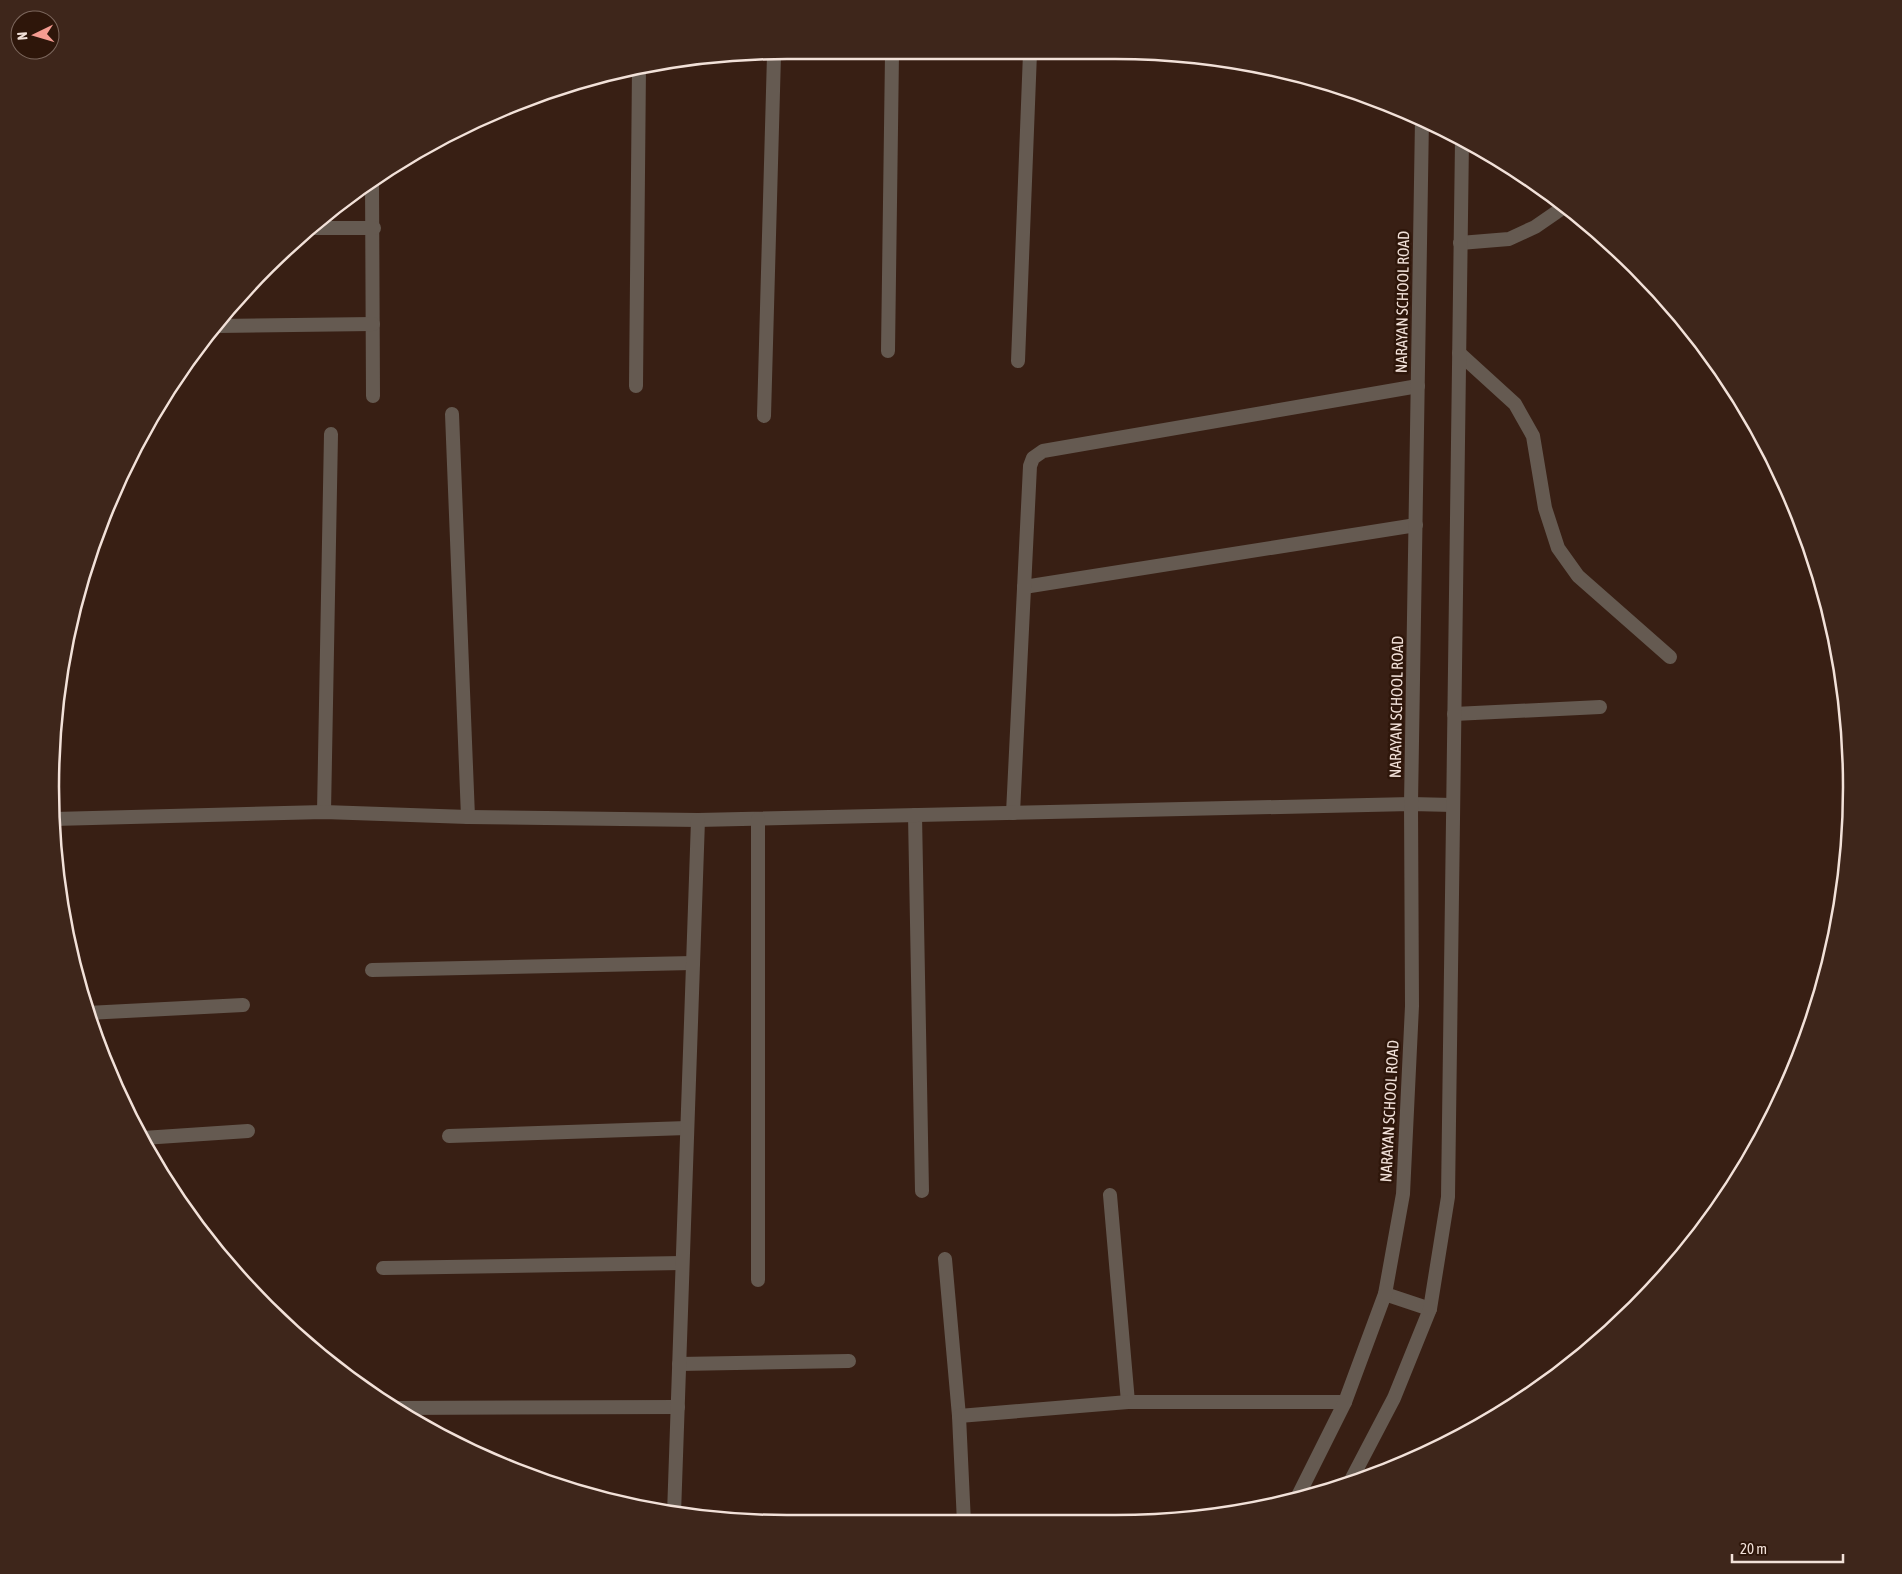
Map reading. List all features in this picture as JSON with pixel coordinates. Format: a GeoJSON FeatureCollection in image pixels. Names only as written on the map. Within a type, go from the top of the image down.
{"type":"FeatureCollection","features":[{"type":"Feature","properties":{"kind":"street"},"geometry":{"type":"LineString","coordinates":[[764,416],[774,59]]}},
{"type":"Feature","properties":{"kind":"street"},"geometry":{"type":"LineString","coordinates":[[888,351],[892,59]]}},
{"type":"Feature","properties":{"kind":"street"},"geometry":{"type":"LineString","coordinates":[[1018,361],[1030,59]]}},
{"type":"Feature","properties":{"kind":"street"},"geometry":{"type":"LineString","coordinates":[[636,386],[639,74]]}},
{"type":"Feature","properties":{"kind":"street","name":"NARAYAN SCHOOL ROAD"},"geometry":{"type":"LineString","coordinates":[[1301,1491],[1345,1402],[1385,1294],[1403,1194],[1412,1006],[1412,804],[1422,127]]}},
{"type":"Feature","properties":{"kind":"street"},"geometry":{"type":"LineString","coordinates":[[1354,1475],[1394,1398],[1430,1309],[1448,1197],[1462,147]]}},
{"type":"Feature","properties":{"kind":"street"},"geometry":{"type":"LineString","coordinates":[[372,188],[374,396]]}},
{"type":"Feature","properties":{"kind":"street"},"geometry":{"type":"LineString","coordinates":[[1460,243],[1509,239],[1535,227],[1559,210]]}},
{"type":"Feature","properties":{"kind":"street"},"geometry":{"type":"LineString","coordinates":[[321,228],[374,228]]}},
{"type":"Feature","properties":{"kind":"street"},"geometry":{"type":"LineString","coordinates":[[224,326],[373,324]]}},
{"type":"Feature","properties":{"kind":"street"},"geometry":{"type":"LineString","coordinates":[[1459,353],[1514,404],[1533,436],[1545,508],[1558,548],[1578,576],[1670,657]]}},
{"type":"Feature","properties":{"kind":"street"},"geometry":{"type":"LineString","coordinates":[[1013,813],[1030,466],[1034,458],[1043,451],[1418,386]]}},
{"type":"Feature","properties":{"kind":"street"},"geometry":{"type":"LineString","coordinates":[[452,414],[468,817]]}},
{"type":"Feature","properties":{"kind":"street"},"geometry":{"type":"LineString","coordinates":[[324,812],[331,434]]}},
{"type":"Feature","properties":{"kind":"street"},"geometry":{"type":"LineString","coordinates":[[1024,587],[1416,525]]}},
{"type":"Feature","properties":{"kind":"street"},"geometry":{"type":"LineString","coordinates":[[1454,714],[1600,706]]}},
{"type":"Feature","properties":{"kind":"street"},"geometry":{"type":"LineString","coordinates":[[60,820],[324,812],[468,817],[698,820],[1412,804],[1453,805]]}},
{"type":"Feature","properties":{"kind":"street"},"geometry":{"type":"LineString","coordinates":[[915,815],[922,1191]]}},
{"type":"Feature","properties":{"kind":"street"},"geometry":{"type":"LineString","coordinates":[[758,819],[758,1280]]}},
{"type":"Feature","properties":{"kind":"street"},"geometry":{"type":"LineString","coordinates":[[674,1506],[698,820]]}},
{"type":"Feature","properties":{"kind":"street"},"geometry":{"type":"LineString","coordinates":[[372,970],[693,963]]}},
{"type":"Feature","properties":{"kind":"street"},"geometry":{"type":"LineString","coordinates":[[95,1013],[243,1005]]}},
{"type":"Feature","properties":{"kind":"street"},"geometry":{"type":"LineString","coordinates":[[449,1136],[687,1128]]}},
{"type":"Feature","properties":{"kind":"street"},"geometry":{"type":"LineString","coordinates":[[149,1138],[248,1130]]}},
{"type":"Feature","properties":{"kind":"street"},"geometry":{"type":"LineString","coordinates":[[1110,1195],[1128,1402]]}},
{"type":"Feature","properties":{"kind":"street"},"geometry":{"type":"LineString","coordinates":[[945,1259],[959,1416],[964,1515]]}},
{"type":"Feature","properties":{"kind":"street"},"geometry":{"type":"LineString","coordinates":[[383,1268],[682,1263]]}},
{"type":"Feature","properties":{"kind":"street"},"geometry":{"type":"LineString","coordinates":[[1385,1294],[1430,1309]]}},
{"type":"Feature","properties":{"kind":"street"},"geometry":{"type":"LineString","coordinates":[[679,1364],[849,1361]]}},
{"type":"Feature","properties":{"kind":"street"},"geometry":{"type":"LineString","coordinates":[[959,1416],[1128,1402],[1345,1402]]}},
{"type":"Feature","properties":{"kind":"street"},"geometry":{"type":"LineString","coordinates":[[407,1408],[678,1407]]}}]}
